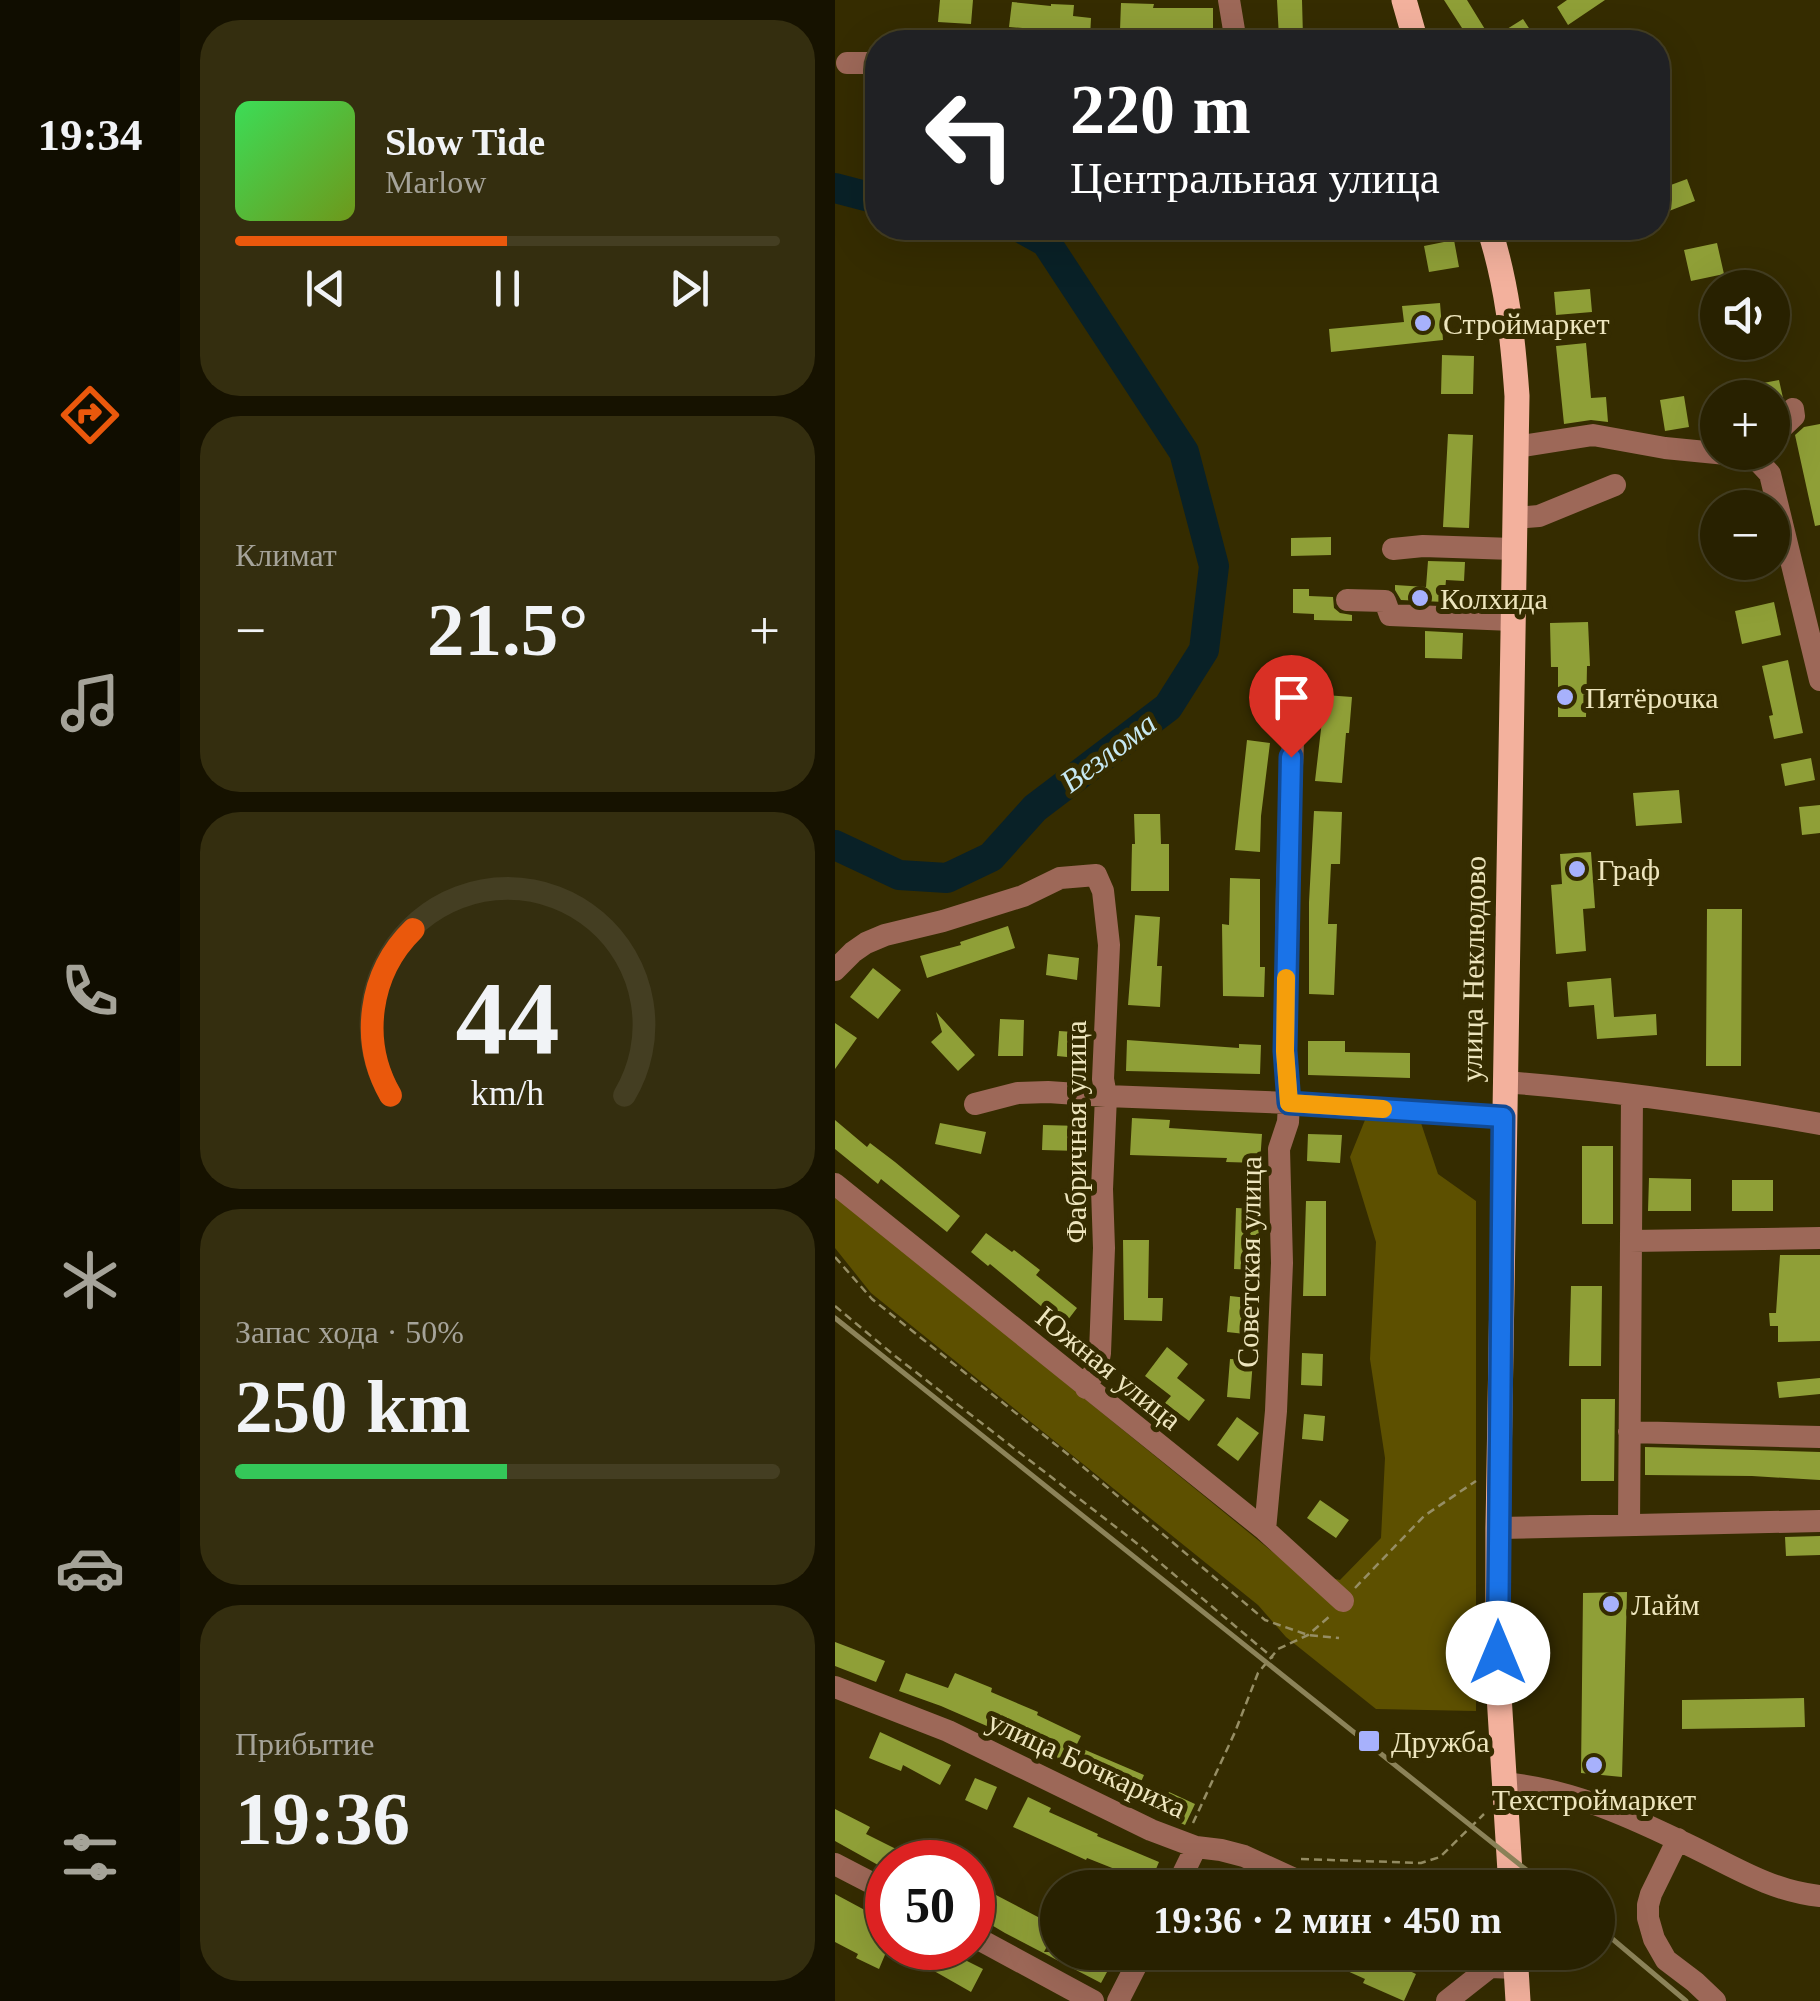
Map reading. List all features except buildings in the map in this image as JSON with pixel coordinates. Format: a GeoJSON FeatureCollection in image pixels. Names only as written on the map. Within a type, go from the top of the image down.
{"type":"FeatureCollection","features":[{"type":"Feature","properties":{"kind":"main road"},"geometry":{"type":"LineString","coordinates":[[1404,0],[1413,30]]}},
{"type":"Feature","properties":{"kind":"main road","name":"улица Неклюдово"},"geometry":{"type":"LineString","coordinates":[[1492,240],[1506,294],[1517,396],[1498,1528],[1498,1679],[1510,1870]]}},
{"type":"Feature","properties":{"kind":"main road"},"geometry":{"type":"LineString","coordinates":[[1509,1970],[1518,2001]]}},
{"type":"Feature","properties":{"kind":"street"},"geometry":{"type":"LineString","coordinates":[[1229,0],[1234,30]]}},
{"type":"Feature","properties":{"kind":"street"},"geometry":{"type":"LineString","coordinates":[[847,63],[865,64]]}},
{"type":"Feature","properties":{"kind":"street"},"geometry":{"type":"LineString","coordinates":[[1790,420],[1793,409]]}},
{"type":"Feature","properties":{"kind":"street"},"geometry":{"type":"LineString","coordinates":[[1516,447],[1593,435],[1700,451]]}},
{"type":"Feature","properties":{"kind":"street"},"geometry":{"type":"LineString","coordinates":[[1766,470],[1820,680]]}},
{"type":"Feature","properties":{"kind":"street"},"geometry":{"type":"LineString","coordinates":[[1514,518],[1539,516],[1615,485]]}},
{"type":"Feature","properties":{"kind":"street"},"geometry":{"type":"LineString","coordinates":[[1393,549],[1513,549]]}},
{"type":"Feature","properties":{"kind":"street"},"geometry":{"type":"LineString","coordinates":[[1347,600],[1385,601],[1390,615],[1512,620]]}},
{"type":"Feature","properties":{"kind":"street","name":"Советская улица"},"geometry":{"type":"LineString","coordinates":[[1265,1530],[1280,1318],[1279,1150],[1289,1103],[1285,1051],[1287,884],[1295,695]]}},
{"type":"Feature","properties":{"kind":"street","name":"Фабричная улица"},"geometry":{"type":"LineString","coordinates":[[835,970],[853,952],[885,935],[943,922],[1023,896],[1061,878],[1095,875],[1103,891],[1109,945],[1103,1078],[1104,1248],[1100,1353],[1086,1388]]}},
{"type":"Feature","properties":{"kind":"street"},"geometry":{"type":"LineString","coordinates":[[1505,1082],[1632,1095],[1820,1124]]}},
{"type":"Feature","properties":{"kind":"street"},"geometry":{"type":"LineString","coordinates":[[975,1104],[1018,1093],[1048,1092],[1503,1117]]}},
{"type":"Feature","properties":{"kind":"street"},"geometry":{"type":"LineString","coordinates":[[1629,1525],[1632,1095]]}},
{"type":"Feature","properties":{"kind":"street","name":"Южная улица"},"geometry":{"type":"LineString","coordinates":[[835,1184],[1265,1530],[1343,1600]]}},
{"type":"Feature","properties":{"kind":"street"},"geometry":{"type":"LineString","coordinates":[[1631,1241],[1820,1238]]}},
{"type":"Feature","properties":{"kind":"street"},"geometry":{"type":"LineString","coordinates":[[1629,1432],[1820,1437]]}},
{"type":"Feature","properties":{"kind":"street"},"geometry":{"type":"LineString","coordinates":[[1498,1528],[1820,1521]]}},
{"type":"Feature","properties":{"kind":"street","name":"улица Бочкариха"},"geometry":{"type":"LineString","coordinates":[[835,1687],[948,1732],[1151,1830],[1190,1845],[1244,1856],[1275,1870]]}},
{"type":"Feature","properties":{"kind":"street"},"geometry":{"type":"LineString","coordinates":[[1505,1794],[1539,1787],[1577,1796],[1678,1839],[1773,1886],[1820,1896]]}},
{"type":"Feature","properties":{"kind":"street"},"geometry":{"type":"LineString","coordinates":[[1678,1839],[1651,1894],[1648,1918],[1665,1960],[1715,2001]]}},
{"type":"Feature","properties":{"kind":"street"},"geometry":{"type":"LineString","coordinates":[[1182,1870],[1190,1845]]}},
{"type":"Feature","properties":{"kind":"street"},"geometry":{"type":"LineString","coordinates":[[835,1864],[865,1880]]}},
{"type":"Feature","properties":{"kind":"street"},"geometry":{"type":"LineString","coordinates":[[995,1948],[1093,2001]]}},
{"type":"Feature","properties":{"kind":"street"},"geometry":{"type":"LineString","coordinates":[[1119,2001],[1134,1970]]}},
{"type":"Feature","properties":{"kind":"street"},"geometry":{"type":"LineString","coordinates":[[1447,2001],[1496,1970]]}},
{"type":"Feature","properties":{"kind":"path"},"geometry":{"type":"LineString","coordinates":[[835,1257],[871,1300],[1071,1456],[1265,1620],[1309,1635],[1339,1638]]}},
{"type":"Feature","properties":{"kind":"path"},"geometry":{"type":"LineString","coordinates":[[835,1306],[1139,1545],[1272,1657]]}},
{"type":"Feature","properties":{"kind":"path"},"geometry":{"type":"LineString","coordinates":[[1190,1845],[1259,1673],[1277,1649],[1323,1624],[1424,1516],[1479,1479],[1499,1476]]}},
{"type":"Feature","properties":{"kind":"path"},"geometry":{"type":"LineString","coordinates":[[1299,1859],[1421,1863],[1440,1856],[1505,1794]]}},
{"type":"Feature","properties":{"kind":"shaded area"},"geometry":{"type":"Polygon","coordinates":[[[1365,1120],[1421,1123],[1438,1174],[1476,1201],[1476,1711],[1376,1709],[1286,1637],[1258,1605],[871,1293],[835,1248],[835,1195],[1296,1571],[1340,1580],[1381,1538],[1385,1458],[1370,1359],[1376,1242],[1350,1157],[1365,1120]]]}},
{"type":"Feature","properties":{"kind":"waterway","name":"Везлома"},"geometry":{"type":"LineString","coordinates":[[835,188],[865,196]]}},
{"type":"Feature","properties":{"kind":"waterway","name":"Везлома"},"geometry":{"type":"LineString","coordinates":[[835,845],[899,875],[947,878],[991,857],[1035,808],[1168,707],[1204,650],[1214,566],[1184,452],[1042,240]]}},
{"type":"Feature","properties":{"kind":"railway"},"geometry":{"type":"LineString","coordinates":[[835,1318],[1526,1870]]}},
{"type":"Feature","properties":{"kind":"railway"},"geometry":{"type":"LineString","coordinates":[[1615,1941],[1686,2001]]}},
{"type":"Feature","properties":{"kind":"slow traffic"},"geometry":{"type":"LineString","coordinates":[[1286,978],[1289,1103],[1383,1109]]}},
{"type":"Feature","properties":{"kind":"place","name":"Строймаркет"},"geometry":{"type":"Point","coordinates":[1423,323]}},
{"type":"Feature","properties":{"kind":"place","name":"Колхида"},"geometry":{"type":"Point","coordinates":[1420,598]}},
{"type":"Feature","properties":{"kind":"place","name":"Пятёрочка"},"geometry":{"type":"Point","coordinates":[1565,697]}},
{"type":"Feature","properties":{"kind":"place","name":"Граф"},"geometry":{"type":"Point","coordinates":[1577,869]}},
{"type":"Feature","properties":{"kind":"place","name":"Лайм"},"geometry":{"type":"Point","coordinates":[1611,1604]}},
{"type":"Feature","properties":{"kind":"place","name":"Дружба"},"geometry":{"type":"Point","coordinates":[1369,1741]}},
{"type":"Feature","properties":{"kind":"place","name":"Техстроймаркет"},"geometry":{"type":"Point","coordinates":[1594,1765]}},
{"type":"Feature","properties":{"kind":"route"},"geometry":{"type":"LineString","coordinates":[[1291,757],[1285,1051],[1289,1103],[1503,1117],[1498,1653]]}}]}
